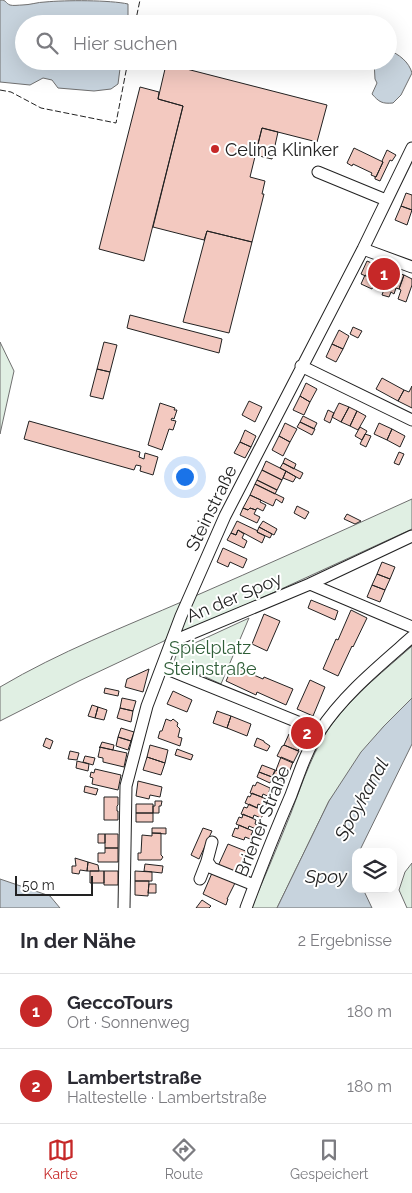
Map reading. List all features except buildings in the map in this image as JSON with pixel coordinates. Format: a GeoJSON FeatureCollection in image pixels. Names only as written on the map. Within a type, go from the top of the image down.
{"type":"FeatureCollection","features":[{"type":"Feature","properties":{"kind":"street","name":"Steinstraße"},"geometry":{"type":"LineString","coordinates":[[124,908],[126,786],[147,706],[185,604],[225,516],[411,154]]}},
{"type":"Feature","properties":{"kind":"street"},"geometry":{"type":"LineString","coordinates":[[318,172],[386,200]]}},
{"type":"Feature","properties":{"kind":"street"},"geometry":{"type":"LineString","coordinates":[[363,249],[412,267]]}},
{"type":"Feature","properties":{"kind":"street"},"geometry":{"type":"LineString","coordinates":[[301,366],[412,420]]}},
{"type":"Feature","properties":{"kind":"street","name":"An der Spoy"},"geometry":{"type":"LineString","coordinates":[[171,642],[310,584],[412,536]]}},
{"type":"Feature","properties":{"kind":"street","name":"An der Spoy"},"geometry":{"type":"LineString","coordinates":[[310,584],[412,627]]}},
{"type":"Feature","properties":{"kind":"street","name":"Briener Straße"},"geometry":{"type":"LineString","coordinates":[[246,908],[308,753],[320,731],[343,701],[368,675],[412,637]]}},
{"type":"Feature","properties":{"kind":"street"},"geometry":{"type":"LineString","coordinates":[[162,667],[320,731]]}},
{"type":"Feature","properties":{"kind":"street"},"geometry":{"type":"LineString","coordinates":[[200,879],[212,842]]}},
{"type":"Feature","properties":{"kind":"street"},"geometry":{"type":"LineString","coordinates":[[207,861],[212,868],[254,885]]}},
{"type":"Feature","properties":{"kind":"green space"},"geometry":{"type":"Polygon","coordinates":[[[0,342],[14,371],[0,434],[0,342]]]}},
{"type":"Feature","properties":{"kind":"green space"},"geometry":{"type":"Polygon","coordinates":[[[412,499],[412,529],[181,633],[0,721],[0,687],[22,674],[45,662],[412,499]]]}},
{"type":"Feature","properties":{"kind":"green space","name":"Spielplatz Steinstraße"},"geometry":{"type":"Polygon","coordinates":[[[249,618],[221,684],[174,662],[177,652],[249,618]]]}},
{"type":"Feature","properties":{"kind":"green space"},"geometry":{"type":"Polygon","coordinates":[[[412,646],[412,698],[384,726],[329,801],[277,908],[251,908],[321,741],[335,720],[353,700],[412,646]]]}},
{"type":"Feature","properties":{"kind":"green space"},"geometry":{"type":"Polygon","coordinates":[[[412,863],[412,908],[407,908],[399,890],[405,872],[412,863]]]}},
{"type":"Feature","properties":{"kind":"water"},"geometry":{"type":"Polygon","coordinates":[[[0,0],[13,5],[76,1],[128,4],[128,15],[15,15],[15,70],[120,70],[118,84],[111,89],[94,91],[58,88],[52,80],[43,78],[30,85],[0,82],[0,0]]]}},
{"type":"Feature","properties":{"kind":"water"},"geometry":{"type":"Polygon","coordinates":[[[397,55],[409,65],[412,73],[401,95],[393,103],[383,103],[372,94],[377,83],[374,70],[397,70],[397,55]]]}},
{"type":"Feature","properties":{"kind":"water","name":"Spoy"},"geometry":{"type":"Polygon","coordinates":[[[412,698],[412,744],[361,848],[352,848],[352,893],[365,893],[372,908],[277,908],[329,801],[361,752],[412,698]]]}},
{"type":"Feature","properties":{"kind":"water"},"geometry":{"type":"Polygon","coordinates":[[[0,879],[50,896],[60,908],[0,908],[0,879]]]}},
{"type":"Feature","properties":{"kind":"fence"},"geometry":{"type":"LineString","coordinates":[[137,15],[140,0]]}},
{"type":"Feature","properties":{"kind":"fence"},"geometry":{"type":"LineString","coordinates":[[0,90],[11,92],[41,108],[116,123],[126,70]]}},
{"type":"Feature","properties":{"kind":"place","name":"Celina Klinker"},"geometry":{"type":"Point","coordinates":[215,149]}},
{"type":"Feature","properties":{"kind":"place","name":"GeccoTours"},"geometry":{"type":"Point","coordinates":[384,274]}},
{"type":"Feature","properties":{"kind":"place","name":"Lambertstraße"},"geometry":{"type":"Point","coordinates":[307,733]}},
{"type":"Feature","properties":{"kind":"water label","name":"Spoykanal"},"geometry":{"type":"Point","coordinates":[361,799]}}]}
